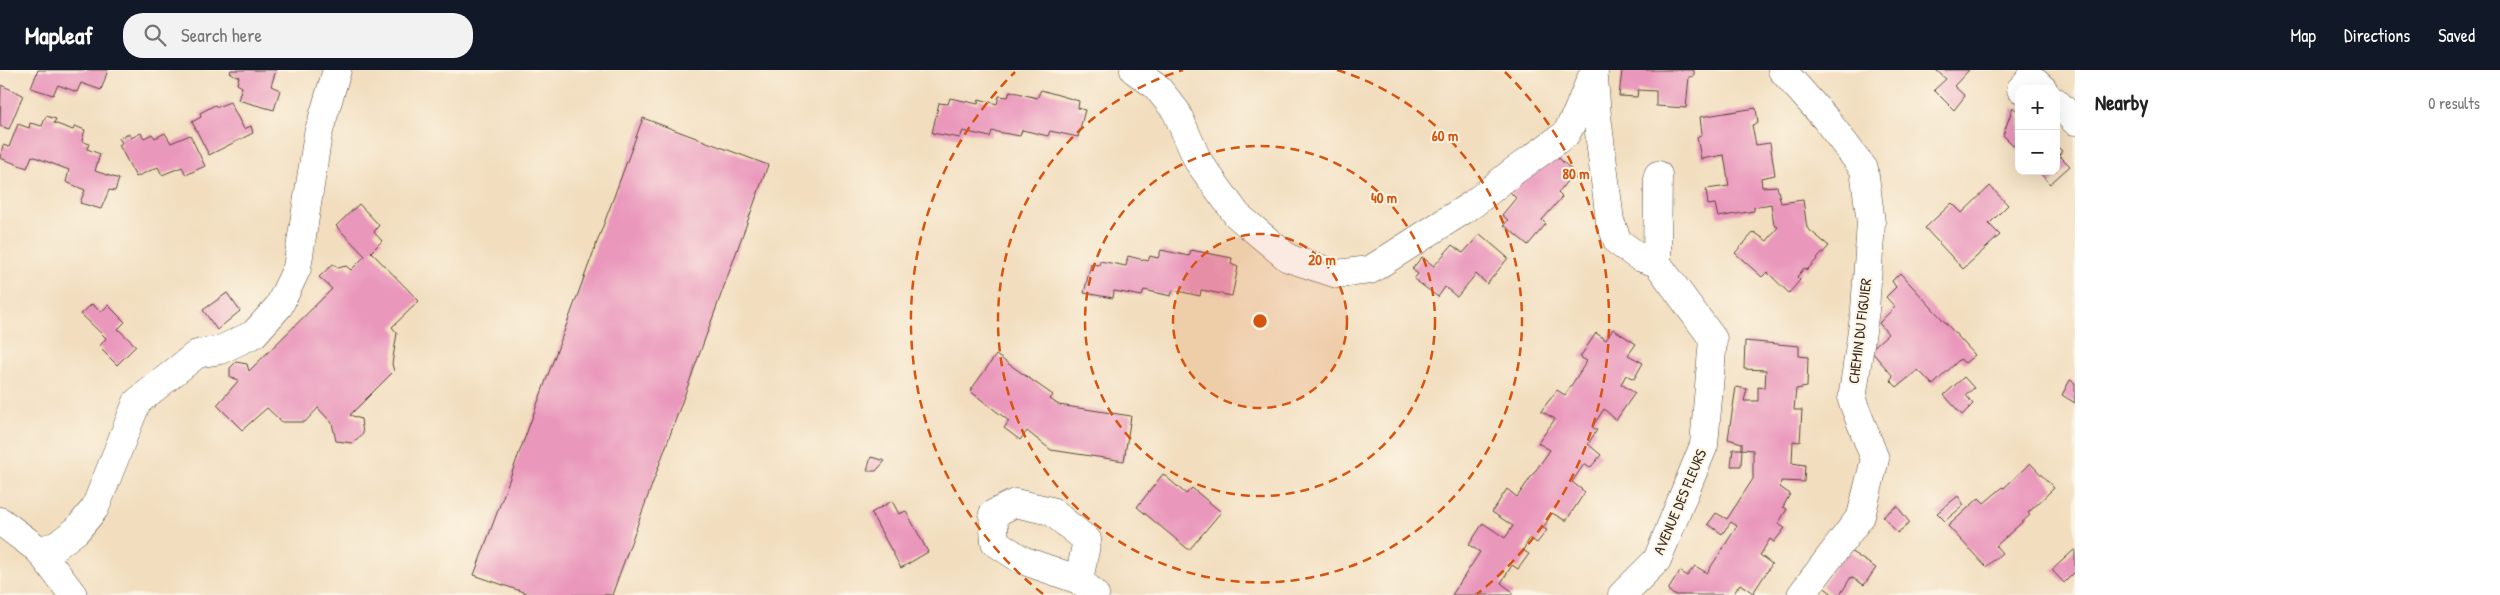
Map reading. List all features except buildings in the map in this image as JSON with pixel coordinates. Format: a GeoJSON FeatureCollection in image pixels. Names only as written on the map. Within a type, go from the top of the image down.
{"type":"FeatureCollection","features":[{"type":"Feature","properties":{"kind":"street"},"geometry":{"type":"LineString","coordinates":[[38,550],[56,546],[77,530],[95,508],[138,402],[197,354],[220,350],[254,334],[279,306],[297,268],[318,134],[337,70]]}},
{"type":"Feature","properties":{"kind":"street"},"geometry":{"type":"LineString","coordinates":[[1134,70],[1156,86],[1176,111],[1198,161],[1237,215],[1288,258],[1337,274],[1370,270],[1473,204],[1514,171],[1566,134],[1577,114],[1594,70]]}},
{"type":"Feature","properties":{"kind":"street"},"geometry":{"type":"LineString","coordinates":[[1594,70],[1603,170],[1610,220],[1618,242],[1639,257],[1657,263],[1658,175]]}},
{"type":"Feature","properties":{"kind":"street","name":"CHEMIN DU FIGUIER"},"geometry":{"type":"LineString","coordinates":[[1782,70],[1825,118],[1864,169],[1871,223],[1865,310],[1852,400],[1875,459],[1861,516],[1801,595]]}},
{"type":"Feature","properties":{"kind":"street"},"geometry":{"type":"LineString","coordinates":[[2025,85],[2032,78],[2039,85]]}},
{"type":"Feature","properties":{"kind":"street"},"geometry":{"type":"LineString","coordinates":[[2060,106],[2075,121]]}},
{"type":"Feature","properties":{"kind":"street","name":"AVENUE DES FLEURS"},"geometry":{"type":"LineString","coordinates":[[1622,595],[1657,560],[1704,446],[1713,339],[1657,263]]}},
{"type":"Feature","properties":{"kind":"street"},"geometry":{"type":"LineString","coordinates":[[0,521],[38,550],[74,595]]}}]}
